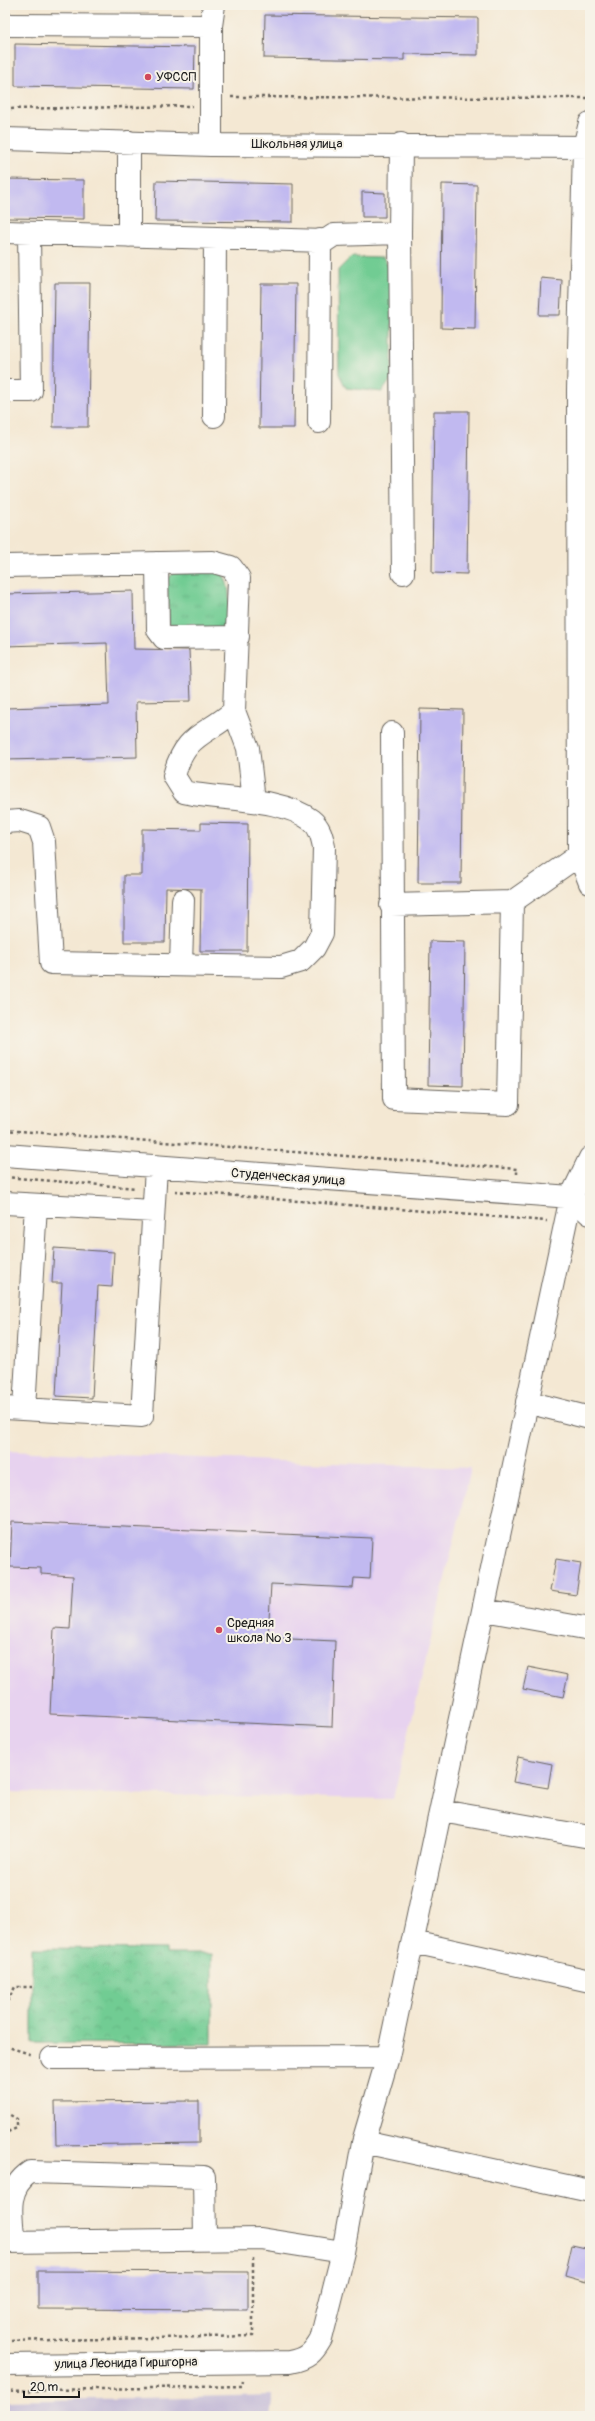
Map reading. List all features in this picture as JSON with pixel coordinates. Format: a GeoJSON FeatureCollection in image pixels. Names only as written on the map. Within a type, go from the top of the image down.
{"type":"FeatureCollection","features":[{"type":"Feature","properties":{"kind":"street"},"geometry":{"type":"LineString","coordinates":[[5,26],[212,15],[211,145]]}},
{"type":"Feature","properties":{"kind":"street"},"geometry":{"type":"LineString","coordinates":[[590,123],[587,147],[584,390],[584,598],[579,855],[590,883]]}},
{"type":"Feature","properties":{"kind":"street","name":"Школьная улица"},"geometry":{"type":"LineString","coordinates":[[5,139],[211,145],[401,144],[587,147]]}},
{"type":"Feature","properties":{"kind":"street"},"geometry":{"type":"LineString","coordinates":[[129,142],[129,236]]}},
{"type":"Feature","properties":{"kind":"street"},"geometry":{"type":"LineString","coordinates":[[401,144],[400,233],[402,573]]}},
{"type":"Feature","properties":{"kind":"street"},"geometry":{"type":"LineString","coordinates":[[5,232],[326,241],[334,235],[400,233]]}},
{"type":"Feature","properties":{"kind":"street"},"geometry":{"type":"LineString","coordinates":[[5,391],[31,391],[29,233]]}},
{"type":"Feature","properties":{"kind":"street"},"geometry":{"type":"LineString","coordinates":[[214,416],[215,238]]}},
{"type":"Feature","properties":{"kind":"street"},"geometry":{"type":"LineString","coordinates":[[319,422],[320,240]]}},
{"type":"Feature","properties":{"kind":"street"},"geometry":{"type":"LineString","coordinates":[[5,566],[213,562],[231,567],[239,578],[238,637],[234,711],[248,748],[254,801]]}},
{"type":"Feature","properties":{"kind":"street"},"geometry":{"type":"LineString","coordinates":[[157,563],[158,630],[164,638],[238,637]]}},
{"type":"Feature","properties":{"kind":"street"},"geometry":{"type":"LineString","coordinates":[[5,822],[20,821],[39,828],[44,842],[52,963],[181,964],[281,967],[301,961],[314,948],[322,933],[324,847],[321,833],[312,820],[300,814],[254,801],[199,796],[184,792],[174,776],[178,761],[187,745],[204,730],[220,724],[234,711]]}},
{"type":"Feature","properties":{"kind":"street"},"geometry":{"type":"LineString","coordinates":[[392,733],[391,905],[394,1099],[508,1104],[512,902]]}},
{"type":"Feature","properties":{"kind":"street"},"geometry":{"type":"LineString","coordinates":[[391,905],[512,902],[579,855]]}},
{"type":"Feature","properties":{"kind":"street"},"geometry":{"type":"LineString","coordinates":[[181,964],[183,900]]}},
{"type":"Feature","properties":{"kind":"street","name":"Студенческая улица"},"geometry":{"type":"LineString","coordinates":[[5,1155],[571,1197]]}},
{"type":"Feature","properties":{"kind":"street","name":"улица Леонида Гиршгорна"},"geometry":{"type":"LineString","coordinates":[[5,2365],[247,2361],[290,2362],[303,2359],[314,2352],[321,2339],[343,2252],[363,2142],[388,2057],[565,1223],[571,1197],[590,1158]]}},
{"type":"Feature","properties":{"kind":"street"},"geometry":{"type":"LineString","coordinates":[[36,1205],[14,1409],[142,1416],[156,1167]]}},
{"type":"Feature","properties":{"kind":"street"},"geometry":{"type":"LineString","coordinates":[[571,1197],[590,1214]]}},
{"type":"Feature","properties":{"kind":"street"},"geometry":{"type":"LineString","coordinates":[[5,1203],[153,1211]]}},
{"type":"Feature","properties":{"kind":"street"},"geometry":{"type":"LineString","coordinates":[[527,1402],[590,1418]]}},
{"type":"Feature","properties":{"kind":"street"},"geometry":{"type":"LineString","coordinates":[[484,1610],[590,1629]]}},
{"type":"Feature","properties":{"kind":"street"},"geometry":{"type":"LineString","coordinates":[[441,1811],[590,1837]]}},
{"type":"Feature","properties":{"kind":"street"},"geometry":{"type":"LineString","coordinates":[[413,1942],[590,1981]]}},
{"type":"Feature","properties":{"kind":"street"},"geometry":{"type":"LineString","coordinates":[[52,2058],[388,2057]]}},
{"type":"Feature","properties":{"kind":"street"},"geometry":{"type":"LineString","coordinates":[[363,2142],[590,2191]]}},
{"type":"Feature","properties":{"kind":"street"},"geometry":{"type":"LineString","coordinates":[[205,2239],[204,2177],[30,2172],[20,2178],[10,2208],[10,2242],[253,2239],[343,2252]]}},
{"type":"Feature","properties":{"kind":"path"},"geometry":{"type":"LineString","coordinates":[[5,109],[211,106],[234,95],[590,98]]}},
{"type":"Feature","properties":{"kind":"path"},"geometry":{"type":"LineString","coordinates":[[5,1130],[517,1169],[512,1218]]}},
{"type":"Feature","properties":{"kind":"path"},"geometry":{"type":"LineString","coordinates":[[5,1177],[565,1223]]}},
{"type":"Feature","properties":{"kind":"path"},"geometry":{"type":"LineString","coordinates":[[5,2006],[15,1987],[32,1987]]}},
{"type":"Feature","properties":{"kind":"path"},"geometry":{"type":"LineString","coordinates":[[5,2046],[24,2054],[52,2058]]}},
{"type":"Feature","properties":{"kind":"path"},"geometry":{"type":"LineString","coordinates":[[5,2112],[17,2119],[17,2128],[5,2133]]}},
{"type":"Feature","properties":{"kind":"path"},"geometry":{"type":"LineString","coordinates":[[5,2341],[253,2336],[253,2239]]}},
{"type":"Feature","properties":{"kind":"shaded area","name":"Средняя школа № 3"},"geometry":{"type":"Polygon","coordinates":[[[5,1451],[471,1468],[393,1799],[5,1792],[5,1451]]]}},
{"type":"Feature","properties":{"kind":"shaded area"},"geometry":{"type":"Polygon","coordinates":[[[273,2395],[270,2416],[5,2416],[5,2401],[273,2395]]]}},
{"type":"Feature","properties":{"kind":"green space"},"geometry":{"type":"Polygon","coordinates":[[[351,257],[383,258],[392,271],[392,378],[382,392],[346,388],[339,374],[338,270],[351,257]]]}},
{"type":"Feature","properties":{"kind":"green space"},"geometry":{"type":"Polygon","coordinates":[[[221,571],[227,583],[229,597],[226,625],[218,631],[172,629],[169,624],[167,579],[175,572],[221,571]]]}},
{"type":"Feature","properties":{"kind":"green space"},"geometry":{"type":"Polygon","coordinates":[[[32,1948],[166,1949],[166,1954],[212,1954],[212,2044],[32,2043],[32,1948]]]}},
{"type":"Feature","properties":{"kind":"building"},"geometry":{"type":"Polygon","coordinates":[[[265,15],[478,18],[478,55],[404,54],[404,60],[264,58],[265,15]]]}},
{"type":"Feature","properties":{"kind":"building"},"geometry":{"type":"Polygon","coordinates":[[[15,44],[195,47],[194,89],[15,86],[15,44]]]}},
{"type":"Feature","properties":{"kind":"building"},"geometry":{"type":"Polygon","coordinates":[[[5,179],[84,180],[84,219],[5,218],[5,179]]]}},
{"type":"Feature","properties":{"kind":"building"},"geometry":{"type":"Polygon","coordinates":[[[156,181],[293,184],[293,222],[155,221],[156,181]]]}},
{"type":"Feature","properties":{"kind":"building"},"geometry":{"type":"Polygon","coordinates":[[[442,184],[477,185],[475,329],[441,328],[442,184]]]}},
{"type":"Feature","properties":{"kind":"building"},"geometry":{"type":"Polygon","coordinates":[[[362,192],[385,193],[385,217],[362,217],[362,192]]]}},
{"type":"Feature","properties":{"kind":"building"},"geometry":{"type":"Polygon","coordinates":[[[541,278],[562,280],[560,315],[539,315],[541,278]]]}},
{"type":"Feature","properties":{"kind":"building"},"geometry":{"type":"Polygon","coordinates":[[[55,283],[90,283],[88,427],[53,427],[55,283]]]}},
{"type":"Feature","properties":{"kind":"building"},"geometry":{"type":"Polygon","coordinates":[[[261,284],[296,284],[294,428],[259,428],[261,284]]]}},
{"type":"Feature","properties":{"kind":"building"},"geometry":{"type":"Polygon","coordinates":[[[434,411],[469,411],[467,574],[432,573],[434,411]]]}},
{"type":"Feature","properties":{"kind":"building"},"geometry":{"type":"Polygon","coordinates":[[[133,591],[134,649],[189,650],[191,701],[136,702],[137,757],[5,760],[5,708],[109,705],[107,643],[5,646],[5,594],[133,591]]]}},
{"type":"Feature","properties":{"kind":"building"},"geometry":{"type":"Polygon","coordinates":[[[420,709],[463,710],[461,883],[418,883],[420,709]]]}},
{"type":"Feature","properties":{"kind":"building"},"geometry":{"type":"Polygon","coordinates":[[[201,823],[248,824],[247,951],[200,951],[201,889],[166,888],[165,942],[124,942],[124,875],[142,875],[142,829],[201,830],[201,823]]]}},
{"type":"Feature","properties":{"kind":"building"},"geometry":{"type":"Polygon","coordinates":[[[430,941],[465,942],[463,1086],[428,1085],[430,941]]]}},
{"type":"Feature","properties":{"kind":"building"},"geometry":{"type":"Polygon","coordinates":[[[54,1248],[114,1252],[112,1287],[98,1286],[92,1398],[56,1396],[62,1283],[52,1283],[54,1248]]]}},
{"type":"Feature","properties":{"kind":"building"},"geometry":{"type":"Polygon","coordinates":[[[12,1522],[372,1538],[370,1579],[354,1578],[353,1588],[271,1584],[268,1638],[335,1641],[332,1727],[50,1714],[54,1628],[70,1629],[73,1576],[41,1574],[41,1568],[10,1567],[12,1522]]]}},
{"type":"Feature","properties":{"kind":"building"},"geometry":{"type":"Polygon","coordinates":[[[556,1559],[581,1563],[576,1595],[550,1591],[556,1559]]]}},
{"type":"Feature","properties":{"kind":"building"},"geometry":{"type":"Polygon","coordinates":[[[528,1667],[568,1675],[563,1697],[523,1689],[528,1667]]]}},
{"type":"Feature","properties":{"kind":"building"},"geometry":{"type":"Polygon","coordinates":[[[518,1757],[552,1764],[548,1788],[513,1782],[518,1757]]]}},
{"type":"Feature","properties":{"kind":"building"},"geometry":{"type":"Polygon","coordinates":[[[199,2101],[199,2143],[56,2145],[55,2102],[199,2101]]]}},
{"type":"Feature","properties":{"kind":"building"},"geometry":{"type":"Polygon","coordinates":[[[572,2245],[590,2249],[590,2266],[586,2282],[565,2276],[572,2245]]]}},
{"type":"Feature","properties":{"kind":"building"},"geometry":{"type":"Polygon","coordinates":[[[38,2271],[248,2272],[248,2310],[38,2309],[38,2271]]]}},
{"type":"Feature","properties":{"kind":"place","name":"УФССП"},"geometry":{"type":"Point","coordinates":[148,77]}},
{"type":"Feature","properties":{"kind":"place","name":"Средняя школа № 3"},"geometry":{"type":"Point","coordinates":[219,1630]}}]}
